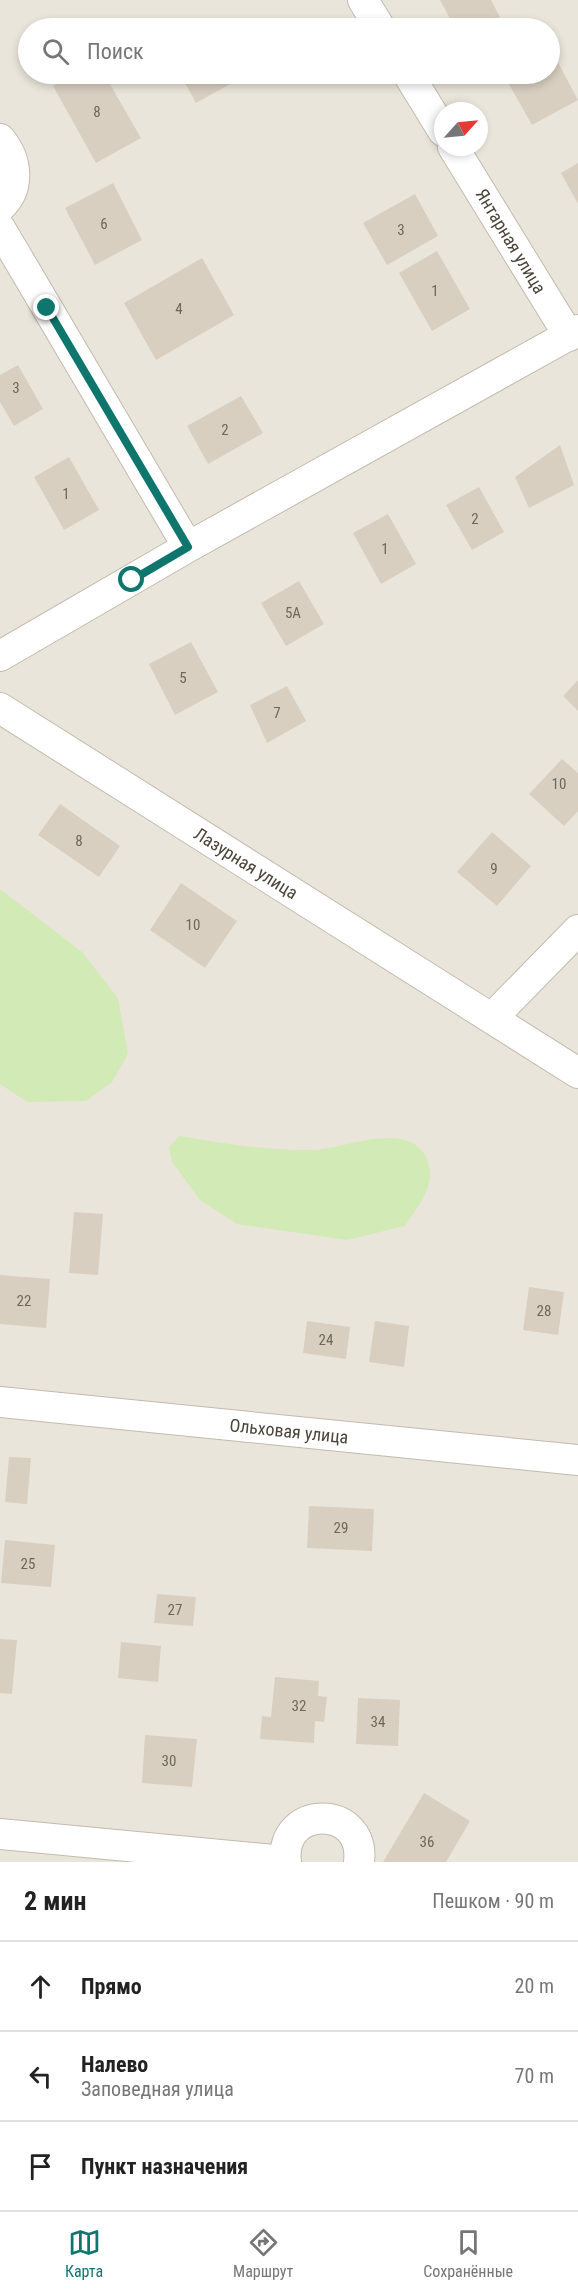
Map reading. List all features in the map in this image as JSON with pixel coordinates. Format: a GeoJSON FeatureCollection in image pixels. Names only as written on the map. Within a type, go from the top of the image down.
{"type":"FeatureCollection","features":[{"type":"Feature","properties":{"kind":"street"},"geometry":{"type":"LineString","coordinates":[[363,0],[375,18]]}},
{"type":"Feature","properties":{"kind":"street"},"geometry":{"type":"LineString","coordinates":[[414,84],[434,116]]}},
{"type":"Feature","properties":{"kind":"street"},"geometry":{"type":"LineString","coordinates":[[0,139],[9,149],[15,166],[14,185],[6,202],[0,207]]}},
{"type":"Feature","properties":{"kind":"street","name":"Янтарная улица"},"geometry":{"type":"LineString","coordinates":[[459,156],[573,333]]}},
{"type":"Feature","properties":{"kind":"street"},"geometry":{"type":"LineString","coordinates":[[0,228],[188,547]]}},
{"type":"Feature","properties":{"kind":"street"},"geometry":{"type":"LineString","coordinates":[[0,656],[188,547],[573,333]]}},
{"type":"Feature","properties":{"kind":"street","name":"Лазурная улица"},"geometry":{"type":"LineString","coordinates":[[0,708],[578,1073]]}},
{"type":"Feature","properties":{"kind":"street"},"geometry":{"type":"LineString","coordinates":[[492,1018],[578,930]]}},
{"type":"Feature","properties":{"kind":"street","name":"Ольховая улица"},"geometry":{"type":"LineString","coordinates":[[0,1402],[578,1460]]}},
{"type":"Feature","properties":{"kind":"street"},"geometry":{"type":"LineString","coordinates":[[0,1834],[285,1861],[285,1851],[292,1833],[308,1821],[327,1818],[345,1825],[352,1832],[360,1850],[359,1862]]}},
{"type":"Feature","properties":{"kind":"shaded area"},"geometry":{"type":"Polygon","coordinates":[[[0,0],[578,0],[578,1862],[0,1862],[0,0]]]}},
{"type":"Feature","properties":{"kind":"green space"},"geometry":{"type":"Polygon","coordinates":[[[0,889],[82,952],[118,998],[128,1054],[112,1082],[86,1101],[27,1102],[0,1084],[0,889]]]}},
{"type":"Feature","properties":{"kind":"green space"},"geometry":{"type":"Polygon","coordinates":[[[179,1136],[245,1146],[294,1150],[325,1149],[373,1139],[404,1140],[417,1146],[426,1157],[430,1176],[421,1202],[405,1226],[347,1240],[237,1224],[200,1200],[172,1162],[169,1147],[179,1136]]]}},
{"type":"Feature","properties":{"kind":"building"},"geometry":{"type":"Polygon","coordinates":[[[440,0],[491,0],[500,17],[498,18],[450,18],[440,0]]]}},
{"type":"Feature","properties":{"kind":"building"},"geometry":{"type":"Polygon","coordinates":[[[560,66],[578,100],[532,125],[509,84],[560,84],[560,66]]]}},
{"type":"Feature","properties":{"kind":"building"},"geometry":{"type":"Polygon","coordinates":[[[57,84],[110,84],[141,138],[96,163],[53,86],[57,84]]]}},
{"type":"Feature","properties":{"kind":"building"},"geometry":{"type":"Polygon","coordinates":[[[186,84],[230,84],[196,103],[186,84]]]}},
{"type":"Feature","properties":{"kind":"building"},"geometry":{"type":"Polygon","coordinates":[[[578,163],[578,204],[561,173],[578,163]]]}},
{"type":"Feature","properties":{"kind":"building"},"geometry":{"type":"Polygon","coordinates":[[[113,183],[142,240],[95,265],[65,208],[113,183]]]}},
{"type":"Feature","properties":{"kind":"building"},"geometry":{"type":"Polygon","coordinates":[[[415,194],[438,236],[387,265],[363,223],[415,194]]]}},
{"type":"Feature","properties":{"kind":"building"},"geometry":{"type":"Polygon","coordinates":[[[437,251],[470,309],[432,331],[399,273],[437,251]]]}},
{"type":"Feature","properties":{"kind":"building"},"geometry":{"type":"Polygon","coordinates":[[[202,258],[234,315],[156,360],[124,303],[202,258]]]}},
{"type":"Feature","properties":{"kind":"building"},"geometry":{"type":"Polygon","coordinates":[[[18,365],[43,409],[14,426],[0,402],[0,375],[18,365]]]}},
{"type":"Feature","properties":{"kind":"building"},"geometry":{"type":"Polygon","coordinates":[[[241,396],[263,433],[208,464],[187,426],[241,396]]]}},
{"type":"Feature","properties":{"kind":"building"},"geometry":{"type":"Polygon","coordinates":[[[560,445],[574,485],[529,508],[515,477],[560,445]]]}},
{"type":"Feature","properties":{"kind":"building"},"geometry":{"type":"Polygon","coordinates":[[[69,457],[99,510],[64,530],[34,477],[69,457]]]}},
{"type":"Feature","properties":{"kind":"building"},"geometry":{"type":"Polygon","coordinates":[[[479,487],[504,532],[472,550],[446,505],[479,487]]]}},
{"type":"Feature","properties":{"kind":"building"},"geometry":{"type":"Polygon","coordinates":[[[388,514],[416,564],[381,584],[353,533],[388,514]]]}},
{"type":"Feature","properties":{"kind":"building"},"geometry":{"type":"Polygon","coordinates":[[[299,581],[324,624],[286,646],[261,603],[299,581]]]}},
{"type":"Feature","properties":{"kind":"building"},"geometry":{"type":"Polygon","coordinates":[[[191,642],[218,692],[175,715],[149,664],[191,642]]]}},
{"type":"Feature","properties":{"kind":"building"},"geometry":{"type":"Polygon","coordinates":[[[578,680],[578,711],[563,696],[578,680]]]}},
{"type":"Feature","properties":{"kind":"building"},"geometry":{"type":"Polygon","coordinates":[[[287,686],[306,721],[267,743],[250,705],[287,686]]]}},
{"type":"Feature","properties":{"kind":"building"},"geometry":{"type":"Polygon","coordinates":[[[562,759],[578,773],[578,811],[564,826],[529,794],[562,759]]]}},
{"type":"Feature","properties":{"kind":"building"},"geometry":{"type":"Polygon","coordinates":[[[60,804],[120,846],[99,877],[38,835],[60,804]]]}},
{"type":"Feature","properties":{"kind":"building"},"geometry":{"type":"Polygon","coordinates":[[[492,832],[531,866],[497,906],[457,872],[492,832]]]}},
{"type":"Feature","properties":{"kind":"building"},"geometry":{"type":"Polygon","coordinates":[[[181,883],[237,921],[205,968],[150,930],[181,883]]]}},
{"type":"Feature","properties":{"kind":"building"},"geometry":{"type":"Polygon","coordinates":[[[74,1212],[103,1214],[98,1275],[69,1273],[74,1212]]]}},
{"type":"Feature","properties":{"kind":"building"},"geometry":{"type":"Polygon","coordinates":[[[0,1275],[50,1279],[46,1328],[0,1324],[0,1275]]]}},
{"type":"Feature","properties":{"kind":"building"},"geometry":{"type":"Polygon","coordinates":[[[529,1287],[564,1292],[558,1335],[523,1330],[529,1287]]]}},
{"type":"Feature","properties":{"kind":"building"},"geometry":{"type":"Polygon","coordinates":[[[307,1321],[350,1327],[346,1359],[303,1353],[307,1321]]]}},
{"type":"Feature","properties":{"kind":"building"},"geometry":{"type":"Polygon","coordinates":[[[375,1321],[409,1326],[404,1367],[369,1362],[375,1321]]]}},
{"type":"Feature","properties":{"kind":"building"},"geometry":{"type":"Polygon","coordinates":[[[9,1457],[31,1458],[27,1504],[5,1502],[9,1457]]]}},
{"type":"Feature","properties":{"kind":"building"},"geometry":{"type":"Polygon","coordinates":[[[309,1506],[374,1509],[372,1551],[307,1548],[309,1506]]]}},
{"type":"Feature","properties":{"kind":"building"},"geometry":{"type":"Polygon","coordinates":[[[5,1540],[55,1545],[51,1587],[1,1583],[5,1540]]]}},
{"type":"Feature","properties":{"kind":"building"},"geometry":{"type":"Polygon","coordinates":[[[157,1594],[196,1597],[193,1626],[154,1623],[157,1594]]]}},
{"type":"Feature","properties":{"kind":"building"},"geometry":{"type":"Polygon","coordinates":[[[0,1639],[17,1640],[12,1694],[0,1693],[0,1639]]]}},
{"type":"Feature","properties":{"kind":"building"},"geometry":{"type":"Polygon","coordinates":[[[121,1642],[161,1646],[158,1682],[118,1678],[121,1642]]]}},
{"type":"Feature","properties":{"kind":"building"},"geometry":{"type":"Polygon","coordinates":[[[275,1677],[319,1681],[318,1696],[327,1697],[324,1722],[315,1721],[314,1743],[260,1739],[262,1716],[271,1717],[275,1677]]]}},
{"type":"Feature","properties":{"kind":"building"},"geometry":{"type":"Polygon","coordinates":[[[358,1698],[400,1700],[398,1746],[356,1744],[358,1698]]]}},
{"type":"Feature","properties":{"kind":"building"},"geometry":{"type":"Polygon","coordinates":[[[145,1735],[197,1739],[192,1787],[142,1783],[145,1735]]]}},
{"type":"Feature","properties":{"kind":"building"},"geometry":{"type":"Polygon","coordinates":[[[424,1793],[470,1821],[446,1862],[383,1862],[424,1793]]]}},
{"type":"Feature","properties":{"kind":"route"},"geometry":{"type":"LineString","coordinates":[[47,308],[188,547],[132,580]]}}]}
